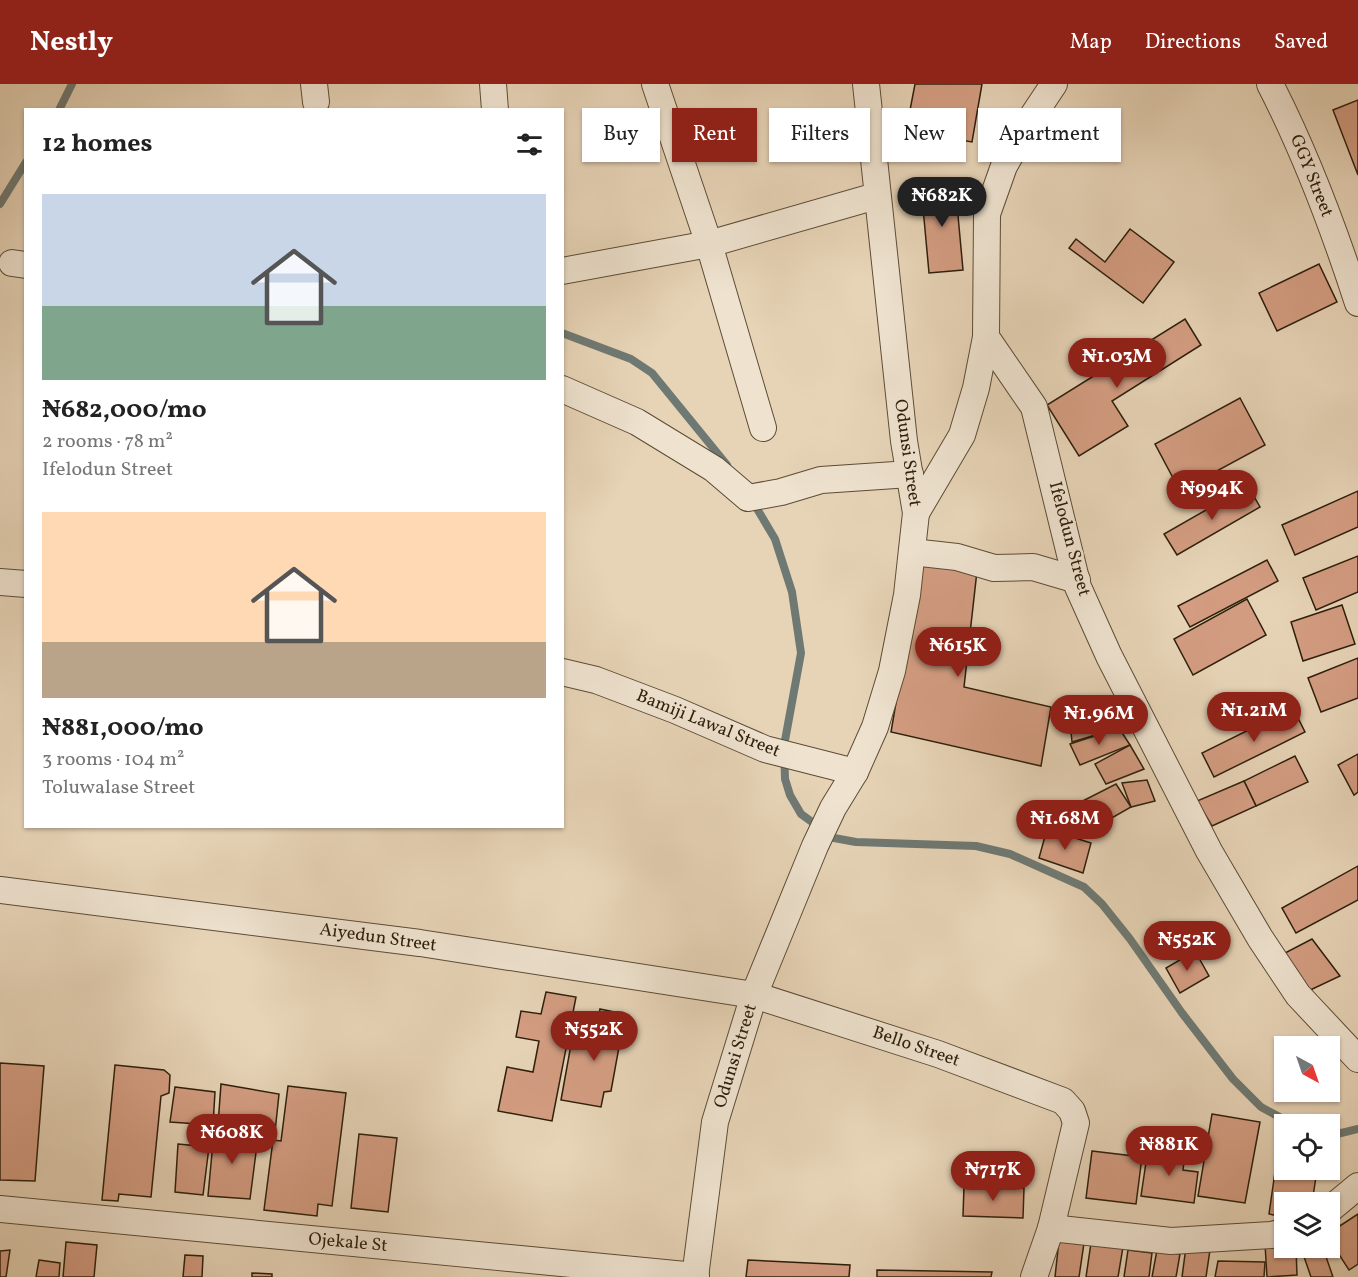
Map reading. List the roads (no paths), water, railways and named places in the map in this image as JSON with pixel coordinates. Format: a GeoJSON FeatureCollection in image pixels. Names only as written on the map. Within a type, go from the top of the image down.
{"type":"FeatureCollection","features":[{"type":"Feature","properties":{"kind":"street"},"geometry":{"type":"LineString","coordinates":[[493,84],[495,108]]}},
{"type":"Feature","properties":{"kind":"street"},"geometry":{"type":"LineString","coordinates":[[656,84],[709,244],[763,428]]}},
{"type":"Feature","properties":{"kind":"street","name":"Odunsi Street"},"geometry":{"type":"LineString","coordinates":[[696,1276],[715,1122],[754,995],[815,846],[855,772],[875,727],[892,671],[907,595],[916,513],[876,196],[866,84]]}},
{"type":"Feature","properties":{"kind":"street"},"geometry":{"type":"LineString","coordinates":[[916,513],[962,435],[976,388],[986,337],[987,214],[1004,166],[1054,84]]}},
{"type":"Feature","properties":{"kind":"street","name":"GGY Street"},"geometry":{"type":"LineString","coordinates":[[1270,84],[1288,117],[1342,253],[1358,303]]}},
{"type":"Feature","properties":{"kind":"street"},"geometry":{"type":"LineString","coordinates":[[564,271],[709,244],[876,196]]}},
{"type":"Feature","properties":{"kind":"street","name":"Ifelodun Street"},"geometry":{"type":"LineString","coordinates":[[986,337],[1034,407],[1077,580],[1109,656],[1209,851],[1298,995],[1358,1059]]}},
{"type":"Feature","properties":{"kind":"street"},"geometry":{"type":"LineString","coordinates":[[564,390],[637,422],[714,469],[748,498],[781,492],[821,480],[910,474]]}},
{"type":"Feature","properties":{"kind":"street"},"geometry":{"type":"LineString","coordinates":[[912,552],[957,557],[994,568],[1033,567],[1077,580]]}},
{"type":"Feature","properties":{"kind":"street"},"geometry":{"type":"LineString","coordinates":[[0,582],[24,584]]}},
{"type":"Feature","properties":{"kind":"street","name":"Bamiji Lawal Street"},"geometry":{"type":"LineString","coordinates":[[564,672],[596,680],[675,710],[765,749],[855,772]]}},
{"type":"Feature","properties":{"kind":"street","name":"Aiyedun Street"},"geometry":{"type":"LineString","coordinates":[[0,890],[420,943],[754,995]]}},
{"type":"Feature","properties":{"kind":"street","name":"Bello Street"},"geometry":{"type":"LineString","coordinates":[[754,995],[938,1054],[1063,1101],[1072,1111],[1076,1123],[1051,1228]]}},
{"type":"Feature","properties":{"kind":"street"},"geometry":{"type":"LineString","coordinates":[[1340,1201],[1358,1186]]}},
{"type":"Feature","properties":{"kind":"street","name":"Ojekale St"},"geometry":{"type":"LineString","coordinates":[[0,1209],[696,1276]]}},
{"type":"Feature","properties":{"kind":"street"},"geometry":{"type":"LineString","coordinates":[[1034,1277],[1051,1228],[1171,1241],[1274,1234]]}},
{"type":"Feature","properties":{"kind":"waterway"},"geometry":{"type":"LineString","coordinates":[[60,108],[72,84]]}},
{"type":"Feature","properties":{"kind":"waterway"},"geometry":{"type":"LineString","coordinates":[[0,204],[24,165]]}},
{"type":"Feature","properties":{"kind":"waterway"},"geometry":{"type":"LineString","coordinates":[[564,334],[631,359],[652,373],[727,465]]}},
{"type":"Feature","properties":{"kind":"waterway"},"geometry":{"type":"LineString","coordinates":[[753,502],[775,539],[792,592],[801,653],[784,746],[785,779],[790,795],[801,814],[834,838],[856,842],[976,846],[1010,854],[1084,887],[1102,904],[1130,939],[1182,1013],[1233,1079],[1261,1107],[1274,1114]]}},
{"type":"Feature","properties":{"kind":"waterway"},"geometry":{"type":"LineString","coordinates":[[1340,1133],[1358,1129]]}}]}
